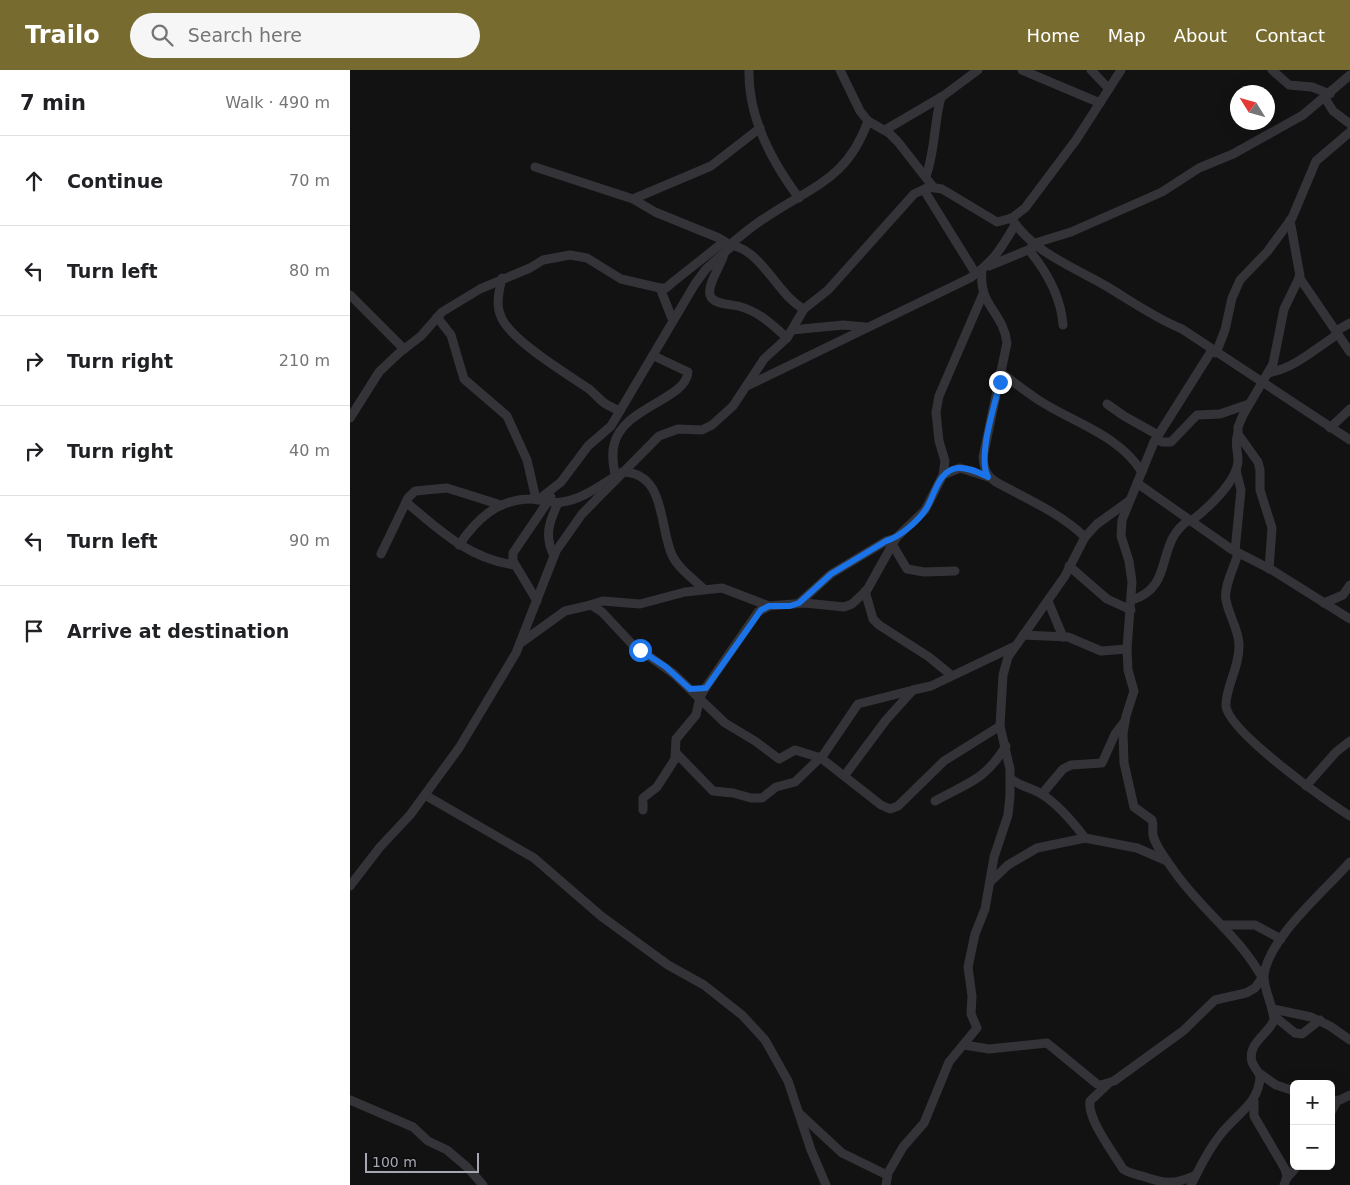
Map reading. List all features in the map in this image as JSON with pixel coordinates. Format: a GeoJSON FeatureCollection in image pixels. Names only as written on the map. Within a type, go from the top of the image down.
{"type":"FeatureCollection","features":[{"type":"Feature","properties":{"kind":"street"},"geometry":{"type":"LineString","coordinates":[[749,70],[754,105],[767,148],[779,171],[799,198]]}},
{"type":"Feature","properties":{"kind":"street"},"geometry":{"type":"LineString","coordinates":[[840,70],[860,111],[868,120],[885,130],[898,142],[934,188]]}},
{"type":"Feature","properties":{"kind":"street"},"geometry":{"type":"LineString","coordinates":[[1023,70],[1100,103]]}},
{"type":"Feature","properties":{"kind":"street"},"geometry":{"type":"LineString","coordinates":[[1091,70],[1109,89]]}},
{"type":"Feature","properties":{"kind":"street"},"geometry":{"type":"LineString","coordinates":[[981,270],[999,253],[1013,221],[1076,140],[1121,70]]}},
{"type":"Feature","properties":{"kind":"street"},"geometry":{"type":"LineString","coordinates":[[1272,70],[1289,85],[1312,87],[1328,96],[1333,110],[1350,124]]}},
{"type":"Feature","properties":{"kind":"street"},"geometry":{"type":"LineString","coordinates":[[885,130],[942,97],[976,71]]}},
{"type":"Feature","properties":{"kind":"street"},"geometry":{"type":"LineString","coordinates":[[747,386],[924,302],[981,270],[1162,192],[1199,168],[1233,154],[1302,115],[1328,96],[1350,75]]}},
{"type":"Feature","properties":{"kind":"street"},"geometry":{"type":"LineString","coordinates":[[926,176],[930,166],[935,120],[942,97]]}},
{"type":"Feature","properties":{"kind":"street"},"geometry":{"type":"LineString","coordinates":[[867,328],[843,325],[789,334],[752,310],[717,302],[709,294],[711,284],[724,254],[731,244],[764,218],[821,186],[840,168],[858,146],[868,120]]}},
{"type":"Feature","properties":{"kind":"street"},"geometry":{"type":"LineString","coordinates":[[633,199],[711,166],[760,128]]}},
{"type":"Feature","properties":{"kind":"street"},"geometry":{"type":"LineString","coordinates":[[1290,1090],[1276,1085],[1260,1073],[1252,1063],[1252,1052],[1258,1040],[1273,1023],[1274,1012],[1263,979],[1247,952],[1223,925],[1203,908],[1167,861],[1154,839],[1152,820],[1134,807],[1130,797],[1123,745],[1125,720],[1134,691],[1128,670],[1127,649],[1132,582],[1129,561],[1121,536],[1122,520],[1157,437],[1214,351],[1225,330],[1234,291],[1240,280],[1267,252],[1290,220],[1316,161],[1350,132]]}},
{"type":"Feature","properties":{"kind":"street"},"geometry":{"type":"LineString","coordinates":[[535,167],[633,199],[655,212],[746,250],[790,299],[804,309]]}},
{"type":"Feature","properties":{"kind":"street"},"geometry":{"type":"LineString","coordinates":[[350,886],[425,795],[459,748],[521,643],[560,543],[582,514],[618,476],[659,436],[678,429],[702,430],[712,425],[733,406],[764,359],[789,334],[804,309],[828,290],[914,194],[934,188],[942,189],[997,222],[1013,221]]}},
{"type":"Feature","properties":{"kind":"street"},"geometry":{"type":"LineString","coordinates":[[924,190],[981,270],[980,283],[986,302],[1005,328],[1007,343],[1002,373],[983,457],[984,470],[988,477]]}},
{"type":"Feature","properties":{"kind":"street"},"geometry":{"type":"LineString","coordinates":[[1132,600],[1144,596],[1158,583],[1170,542],[1177,530],[1201,514],[1227,487],[1236,470],[1239,458],[1235,445],[1243,414],[1273,364],[1284,310],[1299,277],[1300,270],[1290,220]]}},
{"type":"Feature","properties":{"kind":"street"},"geometry":{"type":"LineString","coordinates":[[1013,221],[1032,247],[1057,295],[1063,325]]}},
{"type":"Feature","properties":{"kind":"street"},"geometry":{"type":"LineString","coordinates":[[350,418],[375,378],[404,349],[422,336],[437,317],[452,305],[502,278],[530,268],[544,260],[570,255],[587,258],[621,279],[666,288],[721,244],[731,244]]}},
{"type":"Feature","properties":{"kind":"street"},"geometry":{"type":"LineString","coordinates":[[1032,247],[1152,316],[1182,329],[1350,440]]}},
{"type":"Feature","properties":{"kind":"street"},"geometry":{"type":"LineString","coordinates":[[554,556],[549,545],[548,531],[553,502],[561,482],[584,451],[611,426],[654,356],[673,320],[706,269],[724,254]]}},
{"type":"Feature","properties":{"kind":"street"},"geometry":{"type":"LineString","coordinates":[[1299,277],[1350,352]]}},
{"type":"Feature","properties":{"kind":"street"},"geometry":{"type":"LineString","coordinates":[[502,278],[498,308],[503,320],[512,332],[590,390],[601,401],[620,411]]}},
{"type":"Feature","properties":{"kind":"street"},"geometry":{"type":"LineString","coordinates":[[660,288],[673,320]]}},
{"type":"Feature","properties":{"kind":"street"},"geometry":{"type":"LineString","coordinates":[[521,643],[565,611],[603,601],[640,604],[656,598],[722,588],[769,606],[790,606],[799,603],[844,607],[852,604],[865,591],[894,541],[925,510],[943,476],[945,461],[939,441],[936,412],[939,396],[983,294]]}},
{"type":"Feature","properties":{"kind":"street"},"geometry":{"type":"LineString","coordinates":[[350,295],[404,349]]}},
{"type":"Feature","properties":{"kind":"street"},"geometry":{"type":"LineString","coordinates":[[437,317],[451,335],[464,379],[507,416],[527,460],[537,500]]}},
{"type":"Feature","properties":{"kind":"street"},"geometry":{"type":"LineString","coordinates":[[1268,373],[1281,371],[1295,364],[1350,323]]}},
{"type":"Feature","properties":{"kind":"street"},"geometry":{"type":"LineString","coordinates":[[618,476],[612,451],[622,427],[639,412],[663,400],[687,378],[688,372],[654,356]]}},
{"type":"Feature","properties":{"kind":"street"},"geometry":{"type":"LineString","coordinates":[[1002,373],[1031,396],[1112,441],[1134,460],[1142,472]]}},
{"type":"Feature","properties":{"kind":"street"},"geometry":{"type":"LineString","coordinates":[[1107,404],[1162,442],[1171,442],[1197,415],[1220,414],[1249,404]]}},
{"type":"Feature","properties":{"kind":"street"},"geometry":{"type":"LineString","coordinates":[[1330,428],[1350,409]]}},
{"type":"Feature","properties":{"kind":"street"},"geometry":{"type":"LineString","coordinates":[[1238,433],[1258,462],[1260,470],[1260,490],[1272,528],[1269,569]]}},
{"type":"Feature","properties":{"kind":"street"},"geometry":{"type":"LineString","coordinates":[[943,476],[960,468],[988,477],[1053,512],[1074,526],[1085,537]]}},
{"type":"Feature","properties":{"kind":"street"},"geometry":{"type":"LineString","coordinates":[[1236,470],[1240,490],[1237,552],[1225,599],[1237,628],[1239,655],[1226,700],[1226,708],[1233,721],[1306,786],[1350,816]]}},
{"type":"Feature","properties":{"kind":"street"},"geometry":{"type":"LineString","coordinates":[[459,545],[477,521],[501,505],[516,500],[553,502],[574,499],[618,476],[639,475],[654,490],[659,502],[662,522],[672,556],[704,590]]}},
{"type":"Feature","properties":{"kind":"street"},"geometry":{"type":"LineString","coordinates":[[537,500],[561,482]]}},
{"type":"Feature","properties":{"kind":"street"},"geometry":{"type":"LineString","coordinates":[[1137,482],[1190,521],[1237,552],[1350,618]]}},
{"type":"Feature","properties":{"kind":"street"},"geometry":{"type":"LineString","coordinates":[[381,554],[406,502],[416,491],[447,488],[501,505]]}},
{"type":"Feature","properties":{"kind":"street"},"geometry":{"type":"LineString","coordinates":[[886,1185],[887,1175],[907,1141],[921,1128],[949,1062],[977,1028],[971,1014],[972,996],[968,967],[975,934],[985,910],[989,882],[1008,815],[1011,779],[1006,746],[1000,726],[1003,675],[1008,657],[1048,601],[1085,537],[1097,524],[1129,501]]}},
{"type":"Feature","properties":{"kind":"street"},"geometry":{"type":"LineString","coordinates":[[406,502],[459,545],[480,557],[515,565]]}},
{"type":"Feature","properties":{"kind":"street"},"geometry":{"type":"LineString","coordinates":[[537,601],[515,565],[513,553],[553,502]]}},
{"type":"Feature","properties":{"kind":"street"},"geometry":{"type":"LineString","coordinates":[[799,603],[831,574],[886,541],[894,541]]}},
{"type":"Feature","properties":{"kind":"street"},"geometry":{"type":"LineString","coordinates":[[894,541],[907,568],[924,572],[955,571]]}},
{"type":"Feature","properties":{"kind":"street"},"geometry":{"type":"LineString","coordinates":[[1069,566],[1107,599],[1131,610]]}},
{"type":"Feature","properties":{"kind":"street"},"geometry":{"type":"LineString","coordinates":[[1324,603],[1342,595],[1350,585]]}},
{"type":"Feature","properties":{"kind":"street"},"geometry":{"type":"LineString","coordinates":[[865,591],[873,619],[879,625],[929,657],[951,675]]}},
{"type":"Feature","properties":{"kind":"street"},"geometry":{"type":"LineString","coordinates":[[1048,601],[1063,637]]}},
{"type":"Feature","properties":{"kind":"street"},"geometry":{"type":"LineString","coordinates":[[590,605],[602,612],[632,644],[666,667],[700,697],[725,723],[755,741],[779,759],[796,750],[820,758],[845,775],[880,805],[890,809],[898,806],[944,762],[1000,726]]}},
{"type":"Feature","properties":{"kind":"street"},"geometry":{"type":"LineString","coordinates":[[644,810],[643,798],[660,784],[677,754],[676,739],[696,716],[700,697],[758,612],[769,606]]}},
{"type":"Feature","properties":{"kind":"street"},"geometry":{"type":"LineString","coordinates":[[1023,635],[1063,637],[1101,651],[1127,649]]}},
{"type":"Feature","properties":{"kind":"street"},"geometry":{"type":"LineString","coordinates":[[677,754],[712,792],[733,793],[750,798],[762,798],[776,786],[795,782],[820,758],[858,704],[931,686],[1016,646]]}},
{"type":"Feature","properties":{"kind":"street"},"geometry":{"type":"LineString","coordinates":[[690,689],[706,688]]}},
{"type":"Feature","properties":{"kind":"street"},"geometry":{"type":"LineString","coordinates":[[845,775],[886,720],[912,690]]}},
{"type":"Feature","properties":{"kind":"street"},"geometry":{"type":"LineString","coordinates":[[1042,794],[1063,768],[1071,765],[1102,763],[1115,734],[1125,720]]}},
{"type":"Feature","properties":{"kind":"street"},"geometry":{"type":"LineString","coordinates":[[1306,786],[1336,752],[1350,741]]}},
{"type":"Feature","properties":{"kind":"street"},"geometry":{"type":"LineString","coordinates":[[935,800],[981,777],[997,761],[1006,746]]}},
{"type":"Feature","properties":{"kind":"street"},"geometry":{"type":"LineString","coordinates":[[1011,779],[1023,787],[1042,794],[1072,819],[1085,838]]}},
{"type":"Feature","properties":{"kind":"street"},"geometry":{"type":"LineString","coordinates":[[425,795],[534,858],[601,916],[668,965],[704,985],[742,1014],[765,1040],[788,1081],[808,1141],[826,1185]]}},
{"type":"Feature","properties":{"kind":"street"},"geometry":{"type":"LineString","coordinates":[[989,882],[1008,865],[1038,848],[1085,838],[1137,848],[1167,861]]}},
{"type":"Feature","properties":{"kind":"street"},"geometry":{"type":"LineString","coordinates":[[1196,1175],[1175,1183],[1160,1183],[1127,1172],[1096,1125],[1089,1108],[1090,1101],[1108,1084],[1184,1031],[1215,1000],[1246,993],[1255,988],[1263,979],[1270,956],[1290,926],[1350,862]]}},
{"type":"Feature","properties":{"kind":"street"},"geometry":{"type":"LineString","coordinates":[[1223,925],[1255,925],[1281,939]]}},
{"type":"Feature","properties":{"kind":"street"},"geometry":{"type":"LineString","coordinates":[[1274,1012],[1296,1033],[1302,1034],[1320,1020]]}},
{"type":"Feature","properties":{"kind":"street"},"geometry":{"type":"LineString","coordinates":[[1274,1012],[1320,1020],[1350,1040]]}},
{"type":"Feature","properties":{"kind":"street"},"geometry":{"type":"LineString","coordinates":[[964,1045],[989,1049],[1047,1043],[1094,1081],[1101,1085],[1108,1084]]}},
{"type":"Feature","properties":{"kind":"street"},"geometry":{"type":"LineString","coordinates":[[1191,1185],[1208,1152],[1226,1127],[1248,1108],[1260,1081],[1260,1073]]}},
{"type":"Feature","properties":{"kind":"street"},"geometry":{"type":"LineString","coordinates":[[1335,1101],[1350,1095]]}},
{"type":"Feature","properties":{"kind":"street"},"geometry":{"type":"LineString","coordinates":[[1254,1098],[1254,1116],[1282,1165],[1286,1182]]}},
{"type":"Feature","properties":{"kind":"street"},"geometry":{"type":"LineString","coordinates":[[350,1100],[413,1127],[428,1141],[447,1150],[467,1167],[483,1185]]}},
{"type":"Feature","properties":{"kind":"street"},"geometry":{"type":"LineString","coordinates":[[800,1114],[842,1153],[887,1175]]}},
{"type":"Feature","properties":{"kind":"street"},"geometry":{"type":"LineString","coordinates":[[1286,1182],[1294,1170]]}},
{"type":"Feature","properties":{"kind":"route"},"geometry":{"type":"LineString","coordinates":[[640,650],[666,667],[690,689],[706,688],[758,612],[769,606],[790,606],[799,603],[831,574],[886,541],[896,538],[925,510],[943,476],[949,471],[960,468],[969,469],[988,477],[984,470],[983,457],[1000,382]]}}]}
